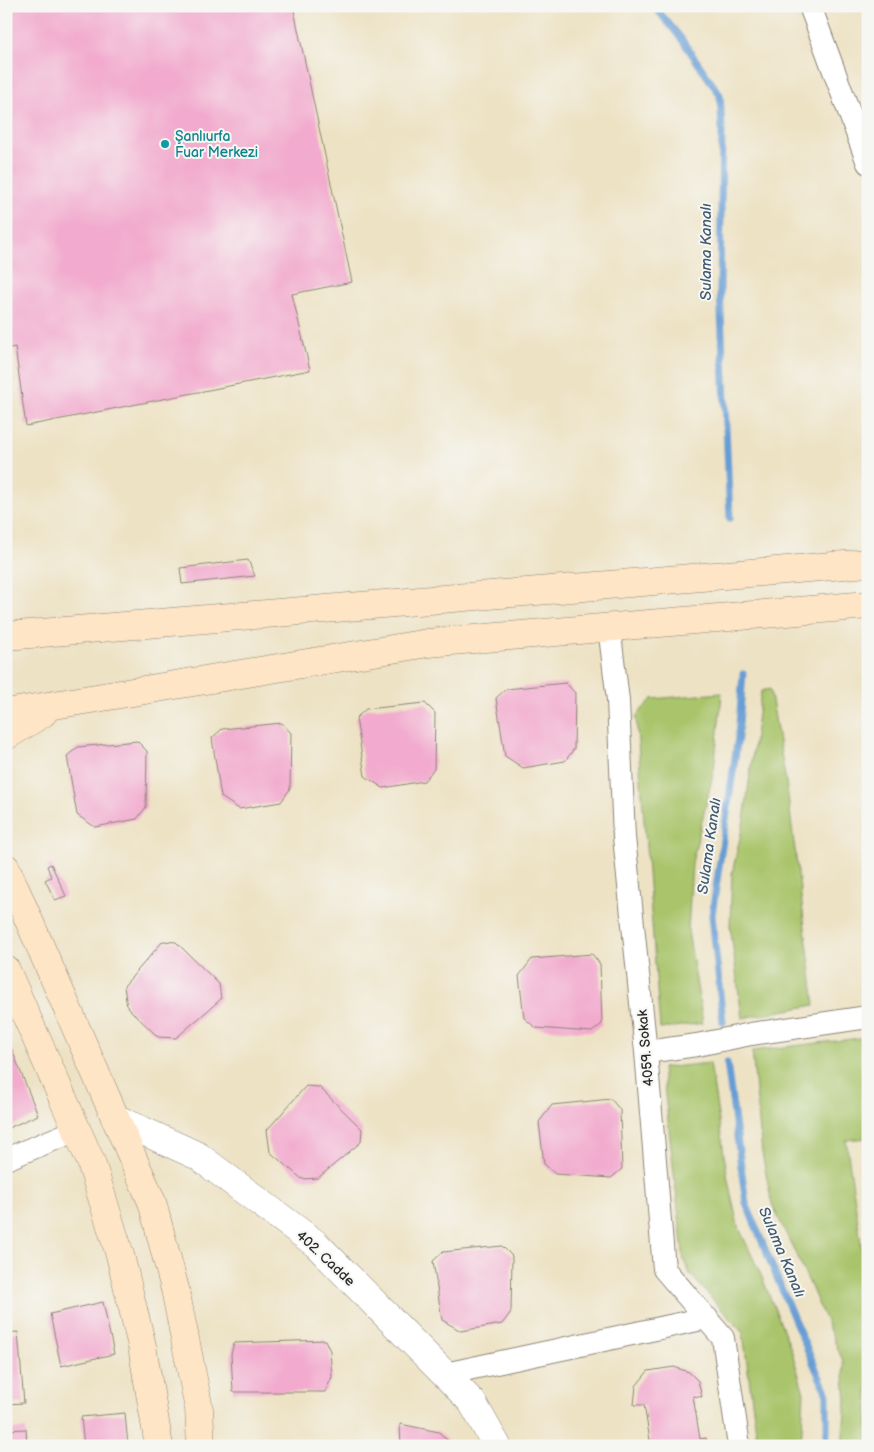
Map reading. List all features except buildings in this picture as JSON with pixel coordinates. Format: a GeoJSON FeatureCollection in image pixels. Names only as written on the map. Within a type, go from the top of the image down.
{"type":"FeatureCollection","features":[{"type":"Feature","properties":{"kind":"main road"},"geometry":{"type":"LineString","coordinates":[[6,636],[868,563]]}},
{"type":"Feature","properties":{"kind":"main road"},"geometry":{"type":"LineString","coordinates":[[6,713],[428,643],[868,605]]}},
{"type":"Feature","properties":{"kind":"main road"},"geometry":{"type":"LineString","coordinates":[[6,736],[54,706]]}},
{"type":"Feature","properties":{"kind":"main road"},"geometry":{"type":"LineString","coordinates":[[6,868],[152,1202],[175,1289],[199,1409],[201,1446]]}},
{"type":"Feature","properties":{"kind":"main road"},"geometry":{"type":"LineString","coordinates":[[6,970],[91,1162],[120,1255],[142,1346],[159,1446]]}},
{"type":"Feature","properties":{"kind":"street"},"geometry":{"type":"LineString","coordinates":[[810,6],[868,163]]}},
{"type":"Feature","properties":{"kind":"street","name":"4059. Sokak"},"geometry":{"type":"LineString","coordinates":[[609,628],[618,700],[624,837],[646,1052],[664,1268],[723,1338],[739,1446]]}},
{"type":"Feature","properties":{"kind":"street"},"geometry":{"type":"LineString","coordinates":[[646,1052],[868,1017]]}},
{"type":"Feature","properties":{"kind":"street","name":"402. Cadde"},"geometry":{"type":"LineString","coordinates":[[115,1118],[198,1156],[316,1244],[472,1402],[497,1446]]}},
{"type":"Feature","properties":{"kind":"street"},"geometry":{"type":"LineString","coordinates":[[6,1159],[77,1130]]}},
{"type":"Feature","properties":{"kind":"street"},"geometry":{"type":"LineString","coordinates":[[445,1374],[706,1318]]}},
{"type":"Feature","properties":{"kind":"green space"},"geometry":{"type":"Polygon","coordinates":[[[770,689],[787,788],[815,1005],[742,1018],[730,925],[732,873],[744,820],[761,691],[770,689]]]}},
{"type":"Feature","properties":{"kind":"green space"},"geometry":{"type":"Polygon","coordinates":[[[722,693],[714,770],[692,863],[688,931],[703,1023],[660,1029],[636,716],[652,699],[722,693]]]}},
{"type":"Feature","properties":{"kind":"green space"},"geometry":{"type":"Polygon","coordinates":[[[868,1037],[868,1138],[846,1140],[868,1291],[868,1446],[842,1446],[846,1401],[843,1361],[809,1282],[772,1204],[762,1153],[752,1051],[868,1037]]]}},
{"type":"Feature","properties":{"kind":"green space"},"geometry":{"type":"Polygon","coordinates":[[[710,1063],[728,1180],[738,1226],[761,1275],[791,1349],[804,1393],[801,1446],[758,1446],[743,1333],[690,1274],[684,1261],[662,1068],[710,1063]]]}},
{"type":"Feature","properties":{"kind":"waterway","name":"Sulama Kanalı"},"geometry":{"type":"LineString","coordinates":[[654,6],[680,37],[720,95],[722,129],[720,289],[730,518]]}},
{"type":"Feature","properties":{"kind":"waterway","name":"Sulama Kanalı"},"geometry":{"type":"LineString","coordinates":[[723,1022],[712,915],[738,737],[743,674]]}},
{"type":"Feature","properties":{"kind":"waterway","name":"Sulama Kanalı"},"geometry":{"type":"LineString","coordinates":[[727,1063],[746,1203],[827,1394],[826,1446]]}},
{"type":"Feature","properties":{"kind":"place","name":"Şanlıurfa Fuar Merkezi"},"geometry":{"type":"Point","coordinates":[165,144]}}]}
